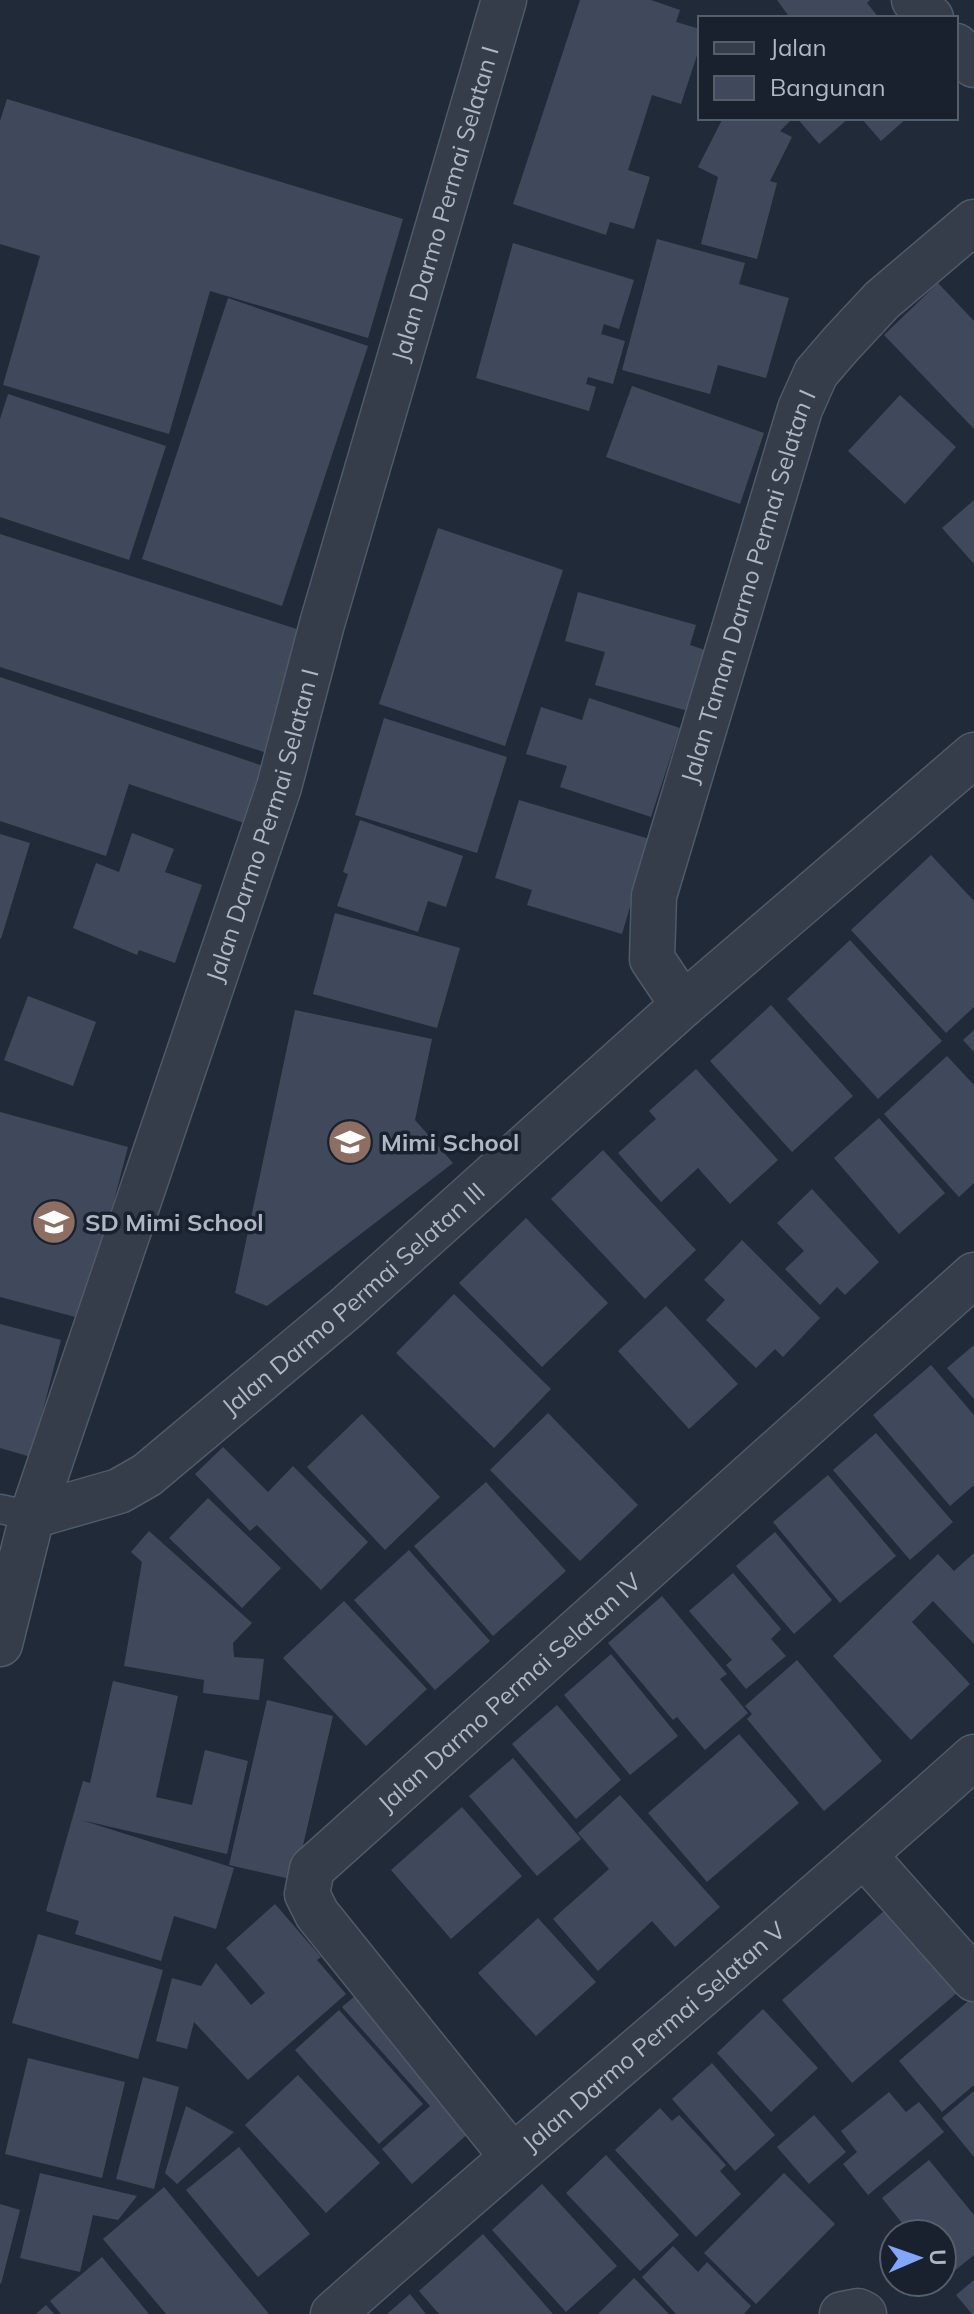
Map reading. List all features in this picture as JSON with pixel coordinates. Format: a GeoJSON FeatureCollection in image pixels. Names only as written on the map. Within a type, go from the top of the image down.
{"type":"FeatureCollection","features":[{"type":"Feature","properties":{"kind":"street","name":"Jalan Darmo Permai Selatan I"},"geometry":{"type":"LineString","coordinates":[[0,1644],[16,1513],[279,787],[322,624],[504,0]]}},
{"type":"Feature","properties":{"kind":"street"},"geometry":{"type":"LineString","coordinates":[[914,0],[929,16]]}},
{"type":"Feature","properties":{"kind":"street"},"geometry":{"type":"LineString","coordinates":[[958,48],[974,65]]}},
{"type":"Feature","properties":{"kind":"street","name":"Jalan Taman Darmo Permai Selatan I"},"geometry":{"type":"LineString","coordinates":[[683,1005],[652,959],[654,896],[800,409],[816,373],[882,300],[974,222]]}},
{"type":"Feature","properties":{"kind":"street","name":"Jalan Darmo Permai Selatan III"},"geometry":{"type":"LineString","coordinates":[[16,1513],[119,1491],[147,1475],[345,1309],[683,1005],[974,755]]}},
{"type":"Feature","properties":{"kind":"street","name":"Jalan Darmo Permai Selatan IV"},"geometry":{"type":"LineString","coordinates":[[511,2155],[317,1914],[307,1894],[312,1869],[974,1275]]}},
{"type":"Feature","properties":{"kind":"street","name":"Jalan Darmo Permai Selatan V"},"geometry":{"type":"LineString","coordinates":[[333,2314],[511,2155],[864,1855],[974,1757]]}},
{"type":"Feature","properties":{"kind":"street"},"geometry":{"type":"LineString","coordinates":[[864,1855],[974,1979]]}},
{"type":"Feature","properties":{"kind":"street"},"geometry":{"type":"LineString","coordinates":[[842,2314],[858,2311],[864,2314]]}},
{"type":"Feature","properties":{"kind":"building"},"geometry":{"type":"Polygon","coordinates":[[[580,0],[651,0],[680,10],[676,22],[698,28],[698,52],[681,104],[652,95],[628,170],[650,177],[634,229],[610,222],[606,235],[513,204],[580,0]]]}},
{"type":"Feature","properties":{"kind":"building"},"geometry":{"type":"Polygon","coordinates":[[[777,0],[870,0],[867,3],[877,16],[787,16],[777,0]]]}},
{"type":"Feature","properties":{"kind":"building"},"geometry":{"type":"Polygon","coordinates":[[[7,99],[403,219],[368,338],[210,291],[169,434],[3,385],[40,256],[0,244],[0,121],[7,99]]]}},
{"type":"Feature","properties":{"kind":"building"},"geometry":{"type":"Polygon","coordinates":[[[722,120],[791,120],[780,131],[792,137],[770,181],[777,183],[757,259],[701,244],[718,177],[698,167],[722,120]]]}},
{"type":"Feature","properties":{"kind":"building"},"geometry":{"type":"Polygon","coordinates":[[[799,120],[847,120],[819,144],[799,120]]]}},
{"type":"Feature","properties":{"kind":"building"},"geometry":{"type":"Polygon","coordinates":[[[863,120],[905,120],[881,141],[863,120]]]}},
{"type":"Feature","properties":{"kind":"building"},"geometry":{"type":"Polygon","coordinates":[[[657,239],[745,263],[739,284],[789,298],[766,378],[718,365],[710,394],[622,370],[657,239]]]}},
{"type":"Feature","properties":{"kind":"building"},"geometry":{"type":"Polygon","coordinates":[[[513,243],[634,280],[619,329],[604,324],[601,334],[625,341],[613,384],[588,377],[586,384],[596,387],[589,411],[476,378],[513,243]]]}},
{"type":"Feature","properties":{"kind":"building"},"geometry":{"type":"Polygon","coordinates":[[[938,283],[974,321],[974,429],[884,335],[938,283]]]}},
{"type":"Feature","properties":{"kind":"building"},"geometry":{"type":"Polygon","coordinates":[[[228,298],[368,346],[282,606],[142,559],[228,298]]]}},
{"type":"Feature","properties":{"kind":"building"},"geometry":{"type":"Polygon","coordinates":[[[632,386],[764,433],[740,504],[606,457],[632,386]]]}},
{"type":"Feature","properties":{"kind":"building"},"geometry":{"type":"Polygon","coordinates":[[[8,394],[166,446],[129,560],[0,517],[0,419],[8,394]]]}},
{"type":"Feature","properties":{"kind":"building"},"geometry":{"type":"Polygon","coordinates":[[[900,395],[956,447],[905,504],[848,451],[900,395]]]}},
{"type":"Feature","properties":{"kind":"building"},"geometry":{"type":"Polygon","coordinates":[[[974,500],[974,564],[942,528],[974,500]]]}},
{"type":"Feature","properties":{"kind":"building"},"geometry":{"type":"Polygon","coordinates":[[[438,528],[563,570],[505,746],[379,704],[438,528]]]}},
{"type":"Feature","properties":{"kind":"building"},"geometry":{"type":"Polygon","coordinates":[[[0,534],[306,632],[267,753],[0,667],[0,534]]]}},
{"type":"Feature","properties":{"kind":"building"},"geometry":{"type":"Polygon","coordinates":[[[578,592],[696,625],[690,645],[705,650],[688,711],[595,685],[605,652],[565,641],[578,592]]]}},
{"type":"Feature","properties":{"kind":"building"},"geometry":{"type":"Polygon","coordinates":[[[0,677],[269,768],[250,825],[129,784],[106,856],[0,821],[0,677]]]}},
{"type":"Feature","properties":{"kind":"building"},"geometry":{"type":"Polygon","coordinates":[[[589,698],[680,728],[651,817],[560,787],[567,766],[526,754],[541,707],[582,720],[589,698]]]}},
{"type":"Feature","properties":{"kind":"building"},"geometry":{"type":"Polygon","coordinates":[[[384,718],[507,757],[477,853],[355,815],[384,718]]]}},
{"type":"Feature","properties":{"kind":"building"},"geometry":{"type":"Polygon","coordinates":[[[519,800],[663,843],[635,890],[622,934],[527,905],[532,890],[495,878],[519,800]]]}},
{"type":"Feature","properties":{"kind":"building"},"geometry":{"type":"Polygon","coordinates":[[[360,820],[463,856],[446,907],[428,901],[418,932],[337,906],[348,874],[343,872],[360,820]]]}},
{"type":"Feature","properties":{"kind":"building"},"geometry":{"type":"Polygon","coordinates":[[[132,833],[174,849],[165,872],[202,885],[175,963],[139,950],[137,955],[73,928],[96,863],[119,872],[132,833]]]}},
{"type":"Feature","properties":{"kind":"building"},"geometry":{"type":"Polygon","coordinates":[[[0,834],[30,843],[1,939],[0,938],[0,834]]]}},
{"type":"Feature","properties":{"kind":"building"},"geometry":{"type":"Polygon","coordinates":[[[931,855],[974,901],[974,1007],[946,1033],[851,930],[931,855]]]}},
{"type":"Feature","properties":{"kind":"building"},"geometry":{"type":"Polygon","coordinates":[[[335,913],[460,948],[437,1028],[313,994],[335,913]]]}},
{"type":"Feature","properties":{"kind":"building"},"geometry":{"type":"Polygon","coordinates":[[[850,940],[942,1041],[878,1099],[787,999],[850,940]]]}},
{"type":"Feature","properties":{"kind":"building"},"geometry":{"type":"Polygon","coordinates":[[[28,996],[96,1022],[73,1086],[4,1060],[28,996]]]}},
{"type":"Feature","properties":{"kind":"building"},"geometry":{"type":"Polygon","coordinates":[[[771,1005],[853,1096],[792,1152],[710,1061],[771,1005]]]}},
{"type":"Feature","properties":{"kind":"building","name":"Mimi School"},"geometry":{"type":"Polygon","coordinates":[[[295,1010],[432,1039],[415,1120],[453,1163],[267,1306],[235,1293],[295,1010]]]}},
{"type":"Feature","properties":{"kind":"building"},"geometry":{"type":"Polygon","coordinates":[[[974,1030],[974,1052],[963,1040],[974,1030]]]}},
{"type":"Feature","properties":{"kind":"building"},"geometry":{"type":"Polygon","coordinates":[[[947,1056],[974,1085],[974,1183],[959,1197],[884,1114],[947,1056]]]}},
{"type":"Feature","properties":{"kind":"building"},"geometry":{"type":"Polygon","coordinates":[[[696,1069],[778,1160],[730,1204],[698,1168],[661,1202],[618,1153],[656,1119],[649,1111],[696,1069]]]}},
{"type":"Feature","properties":{"kind":"building","name":"SD Mimi School"},"geometry":{"type":"Polygon","coordinates":[[[0,1112],[128,1147],[83,1319],[0,1297],[0,1112]]]}},
{"type":"Feature","properties":{"kind":"building"},"geometry":{"type":"Polygon","coordinates":[[[879,1118],[945,1193],[899,1234],[834,1158],[879,1118]]]}},
{"type":"Feature","properties":{"kind":"building"},"geometry":{"type":"Polygon","coordinates":[[[603,1150],[696,1250],[645,1299],[551,1199],[603,1150]]]}},
{"type":"Feature","properties":{"kind":"building"},"geometry":{"type":"Polygon","coordinates":[[[812,1189],[879,1262],[845,1295],[837,1287],[820,1305],[785,1269],[804,1251],[777,1223],[812,1189]]]}},
{"type":"Feature","properties":{"kind":"building"},"geometry":{"type":"Polygon","coordinates":[[[526,1218],[608,1303],[542,1367],[459,1283],[526,1218]]]}},
{"type":"Feature","properties":{"kind":"building"},"geometry":{"type":"Polygon","coordinates":[[[742,1240],[820,1318],[783,1357],[775,1349],[756,1368],[706,1320],[725,1300],[704,1280],[742,1240]]]}},
{"type":"Feature","properties":{"kind":"building"},"geometry":{"type":"Polygon","coordinates":[[[454,1294],[551,1389],[494,1448],[396,1353],[454,1294]]]}},
{"type":"Feature","properties":{"kind":"building"},"geometry":{"type":"Polygon","coordinates":[[[666,1306],[738,1384],[689,1429],[618,1351],[666,1306]]]}},
{"type":"Feature","properties":{"kind":"building"},"geometry":{"type":"Polygon","coordinates":[[[0,1324],[61,1340],[31,1457],[0,1448],[0,1324]]]}},
{"type":"Feature","properties":{"kind":"building"},"geometry":{"type":"Polygon","coordinates":[[[974,1345],[974,1399],[947,1368],[974,1345]]]}},
{"type":"Feature","properties":{"kind":"building"},"geometry":{"type":"Polygon","coordinates":[[[931,1365],[974,1415],[974,1485],[950,1506],[873,1415],[931,1365]]]}},
{"type":"Feature","properties":{"kind":"building"},"geometry":{"type":"Polygon","coordinates":[[[548,1413],[638,1505],[580,1561],[490,1470],[548,1413]]]}},
{"type":"Feature","properties":{"kind":"building"},"geometry":{"type":"Polygon","coordinates":[[[362,1414],[440,1497],[385,1550],[307,1467],[362,1414]]]}},
{"type":"Feature","properties":{"kind":"building"},"geometry":{"type":"Polygon","coordinates":[[[876,1433],[953,1522],[910,1560],[833,1470],[876,1433]]]}},
{"type":"Feature","properties":{"kind":"building"},"geometry":{"type":"Polygon","coordinates":[[[223,1447],[268,1492],[293,1466],[368,1542],[321,1590],[257,1525],[250,1531],[195,1474],[223,1447]]]}},
{"type":"Feature","properties":{"kind":"building"},"geometry":{"type":"Polygon","coordinates":[[[828,1475],[896,1556],[840,1603],[773,1522],[828,1475]]]}},
{"type":"Feature","properties":{"kind":"building"},"geometry":{"type":"Polygon","coordinates":[[[486,1482],[566,1571],[493,1636],[414,1546],[486,1482]]]}},
{"type":"Feature","properties":{"kind":"building"},"geometry":{"type":"Polygon","coordinates":[[[208,1498],[281,1568],[242,1608],[169,1538],[208,1498]]]}},
{"type":"Feature","properties":{"kind":"building"},"geometry":{"type":"Polygon","coordinates":[[[149,1531],[252,1623],[233,1643],[234,1657],[264,1659],[259,1700],[203,1693],[204,1680],[124,1666],[142,1562],[131,1552],[149,1531]]]}},
{"type":"Feature","properties":{"kind":"building"},"geometry":{"type":"Polygon","coordinates":[[[775,1532],[832,1600],[794,1634],[736,1566],[775,1532]]]}},
{"type":"Feature","properties":{"kind":"building"},"geometry":{"type":"Polygon","coordinates":[[[409,1550],[490,1641],[435,1690],[354,1600],[409,1550]]]}},
{"type":"Feature","properties":{"kind":"building"},"geometry":{"type":"Polygon","coordinates":[[[974,1553],[974,1644],[933,1601],[912,1622],[970,1684],[911,1740],[833,1656],[938,1554],[954,1571],[974,1553]]]}},
{"type":"Feature","properties":{"kind":"building"},"geometry":{"type":"Polygon","coordinates":[[[733,1573],[781,1629],[771,1639],[786,1656],[746,1689],[726,1665],[732,1660],[689,1611],[733,1573]]]}},
{"type":"Feature","properties":{"kind":"building"},"geometry":{"type":"Polygon","coordinates":[[[662,1596],[727,1674],[720,1679],[748,1713],[705,1750],[677,1717],[673,1720],[608,1643],[662,1596]]]}},
{"type":"Feature","properties":{"kind":"building"},"geometry":{"type":"Polygon","coordinates":[[[344,1601],[427,1689],[366,1746],[283,1658],[344,1601]]]}},
{"type":"Feature","properties":{"kind":"building"},"geometry":{"type":"Polygon","coordinates":[[[611,1654],[678,1736],[630,1775],[564,1695],[611,1654]]]}},
{"type":"Feature","properties":{"kind":"building"},"geometry":{"type":"Polygon","coordinates":[[[797,1660],[882,1761],[824,1811],[747,1719],[752,1714],[745,1706],[797,1660]]]}},
{"type":"Feature","properties":{"kind":"building"},"geometry":{"type":"Polygon","coordinates":[[[113,1681],[178,1696],[156,1797],[192,1805],[205,1750],[248,1761],[227,1854],[81,1820],[234,1868],[216,1929],[174,1916],[161,1961],[75,1934],[79,1921],[46,1911],[83,1781],[90,1783],[113,1681]]]}},
{"type":"Feature","properties":{"kind":"building"},"geometry":{"type":"Polygon","coordinates":[[[267,1700],[333,1716],[295,1880],[229,1865],[267,1700]]]}},
{"type":"Feature","properties":{"kind":"building"},"geometry":{"type":"Polygon","coordinates":[[[557,1705],[621,1780],[576,1819],[512,1744],[557,1705]]]}},
{"type":"Feature","properties":{"kind":"building"},"geometry":{"type":"Polygon","coordinates":[[[739,1734],[799,1803],[707,1882],[648,1813],[739,1734]]]}},
{"type":"Feature","properties":{"kind":"building"},"geometry":{"type":"Polygon","coordinates":[[[513,1758],[581,1839],[537,1876],[469,1796],[513,1758]]]}},
{"type":"Feature","properties":{"kind":"building"},"geometry":{"type":"Polygon","coordinates":[[[620,1795],[720,1907],[675,1947],[652,1921],[598,1971],[553,1919],[609,1869],[578,1833],[620,1795]]]}},
{"type":"Feature","properties":{"kind":"building"},"geometry":{"type":"Polygon","coordinates":[[[462,1807],[522,1876],[451,1939],[391,1870],[462,1807]]]}},
{"type":"Feature","properties":{"kind":"building"},"geometry":{"type":"Polygon","coordinates":[[[901,1896],[972,1980],[852,2083],[782,2000],[901,1896]]]}},
{"type":"Feature","properties":{"kind":"building"},"geometry":{"type":"Polygon","coordinates":[[[275,1904],[321,1957],[317,1960],[346,1994],[248,2080],[194,2022],[187,2049],[156,2041],[172,1978],[201,1986],[216,1963],[251,2005],[265,1993],[226,1948],[275,1904]]]}},
{"type":"Feature","properties":{"kind":"building"},"geometry":{"type":"Polygon","coordinates":[[[538,1918],[596,1982],[536,2036],[478,1973],[538,1918]]]}},
{"type":"Feature","properties":{"kind":"building"},"geometry":{"type":"Polygon","coordinates":[[[38,1934],[163,1970],[138,2059],[12,2023],[38,1934]]]}},
{"type":"Feature","properties":{"kind":"building"},"geometry":{"type":"Polygon","coordinates":[[[362,1990],[472,2130],[412,2184],[382,2149],[430,2106],[342,2007],[362,1990]]]}},
{"type":"Feature","properties":{"kind":"building"},"geometry":{"type":"Polygon","coordinates":[[[974,1996],[974,2085],[942,2112],[899,2061],[974,1996]]]}},
{"type":"Feature","properties":{"kind":"building"},"geometry":{"type":"Polygon","coordinates":[[[763,2009],[818,2068],[771,2112],[717,2053],[763,2009]]]}},
{"type":"Feature","properties":{"kind":"building"},"geometry":{"type":"Polygon","coordinates":[[[339,2010],[423,2104],[379,2144],[295,2050],[339,2010]]]}},
{"type":"Feature","properties":{"kind":"building"},"geometry":{"type":"Polygon","coordinates":[[[28,2058],[125,2082],[102,2178],[5,2154],[28,2058]]]}},
{"type":"Feature","properties":{"kind":"building"},"geometry":{"type":"Polygon","coordinates":[[[712,2063],[775,2135],[735,2171],[672,2099],[712,2063]]]}},
{"type":"Feature","properties":{"kind":"building"},"geometry":{"type":"Polygon","coordinates":[[[298,2075],[380,2163],[326,2213],[245,2125],[298,2075]]]}},
{"type":"Feature","properties":{"kind":"building"},"geometry":{"type":"Polygon","coordinates":[[[143,2077],[179,2087],[154,2189],[116,2179],[143,2077]]]}},
{"type":"Feature","properties":{"kind":"building"},"geometry":{"type":"Polygon","coordinates":[[[974,2091],[974,2157],[942,2118],[974,2091]]]}},
{"type":"Feature","properties":{"kind":"building"},"geometry":{"type":"Polygon","coordinates":[[[889,2092],[906,2112],[919,2102],[944,2132],[868,2195],[843,2164],[857,2152],[841,2131],[889,2092]]]}},
{"type":"Feature","properties":{"kind":"building"},"geometry":{"type":"Polygon","coordinates":[[[186,2106],[234,2132],[177,2184],[165,2173],[186,2106]]]}},
{"type":"Feature","properties":{"kind":"building"},"geometry":{"type":"Polygon","coordinates":[[[660,2108],[672,2121],[679,2115],[726,2165],[720,2171],[741,2194],[696,2237],[615,2150],[660,2108]]]}},
{"type":"Feature","properties":{"kind":"building"},"geometry":{"type":"Polygon","coordinates":[[[814,2115],[846,2152],[809,2184],[777,2147],[814,2115]]]}},
{"type":"Feature","properties":{"kind":"building"},"geometry":{"type":"Polygon","coordinates":[[[239,2147],[310,2234],[258,2277],[186,2190],[239,2147]]]}},
{"type":"Feature","properties":{"kind":"building"},"geometry":{"type":"Polygon","coordinates":[[[606,2155],[679,2235],[640,2271],[566,2193],[606,2155]]]}},
{"type":"Feature","properties":{"kind":"building"},"geometry":{"type":"Polygon","coordinates":[[[929,2160],[974,2215],[974,2255],[958,2268],[958,2218],[898,2218],[882,2198],[929,2160]]]}},
{"type":"Feature","properties":{"kind":"building"},"geometry":{"type":"Polygon","coordinates":[[[40,2173],[137,2196],[118,2220],[93,2215],[80,2272],[20,2258],[40,2173]]]}},
{"type":"Feature","properties":{"kind":"building"},"geometry":{"type":"Polygon","coordinates":[[[784,2173],[835,2224],[756,2304],[704,2253],[784,2173]]]}},
{"type":"Feature","properties":{"kind":"building"},"geometry":{"type":"Polygon","coordinates":[[[542,2184],[617,2266],[566,2312],[492,2230],[542,2184]]]}},
{"type":"Feature","properties":{"kind":"building"},"geometry":{"type":"Polygon","coordinates":[[[164,2187],[269,2314],[166,2314],[103,2239],[164,2187]]]}},
{"type":"Feature","properties":{"kind":"building"},"geometry":{"type":"Polygon","coordinates":[[[0,2204],[20,2210],[1,2284],[0,2283],[0,2204]]]}},
{"type":"Feature","properties":{"kind":"building"},"geometry":{"type":"Polygon","coordinates":[[[483,2234],[553,2314],[439,2314],[419,2291],[483,2234]]]}},
{"type":"Feature","properties":{"kind":"building"},"geometry":{"type":"Polygon","coordinates":[[[673,2246],[698,2272],[707,2262],[751,2306],[744,2314],[676,2314],[642,2277],[673,2246]]]}},
{"type":"Feature","properties":{"kind":"building"},"geometry":{"type":"Polygon","coordinates":[[[102,2257],[149,2314],[61,2314],[50,2301],[102,2257]]]}},
{"type":"Feature","properties":{"kind":"building"},"geometry":{"type":"Polygon","coordinates":[[[634,2278],[669,2314],[598,2314],[634,2278]]]}},
{"type":"Feature","properties":{"kind":"building"},"geometry":{"type":"Polygon","coordinates":[[[974,2280],[974,2314],[958,2297],[958,2293],[974,2280]]]}},
{"type":"Feature","properties":{"kind":"building"},"geometry":{"type":"Polygon","coordinates":[[[410,2294],[426,2314],[387,2314],[410,2294]]]}},
{"type":"Feature","properties":{"kind":"building"},"geometry":{"type":"Polygon","coordinates":[[[46,2305],[54,2314],[36,2314],[46,2305]]]}},
{"type":"Feature","properties":{"kind":"place","name":"Mimi School"},"geometry":{"type":"Point","coordinates":[350,1142]}},
{"type":"Feature","properties":{"kind":"place","name":"SD Mimi School"},"geometry":{"type":"Point","coordinates":[54,1222]}}]}
